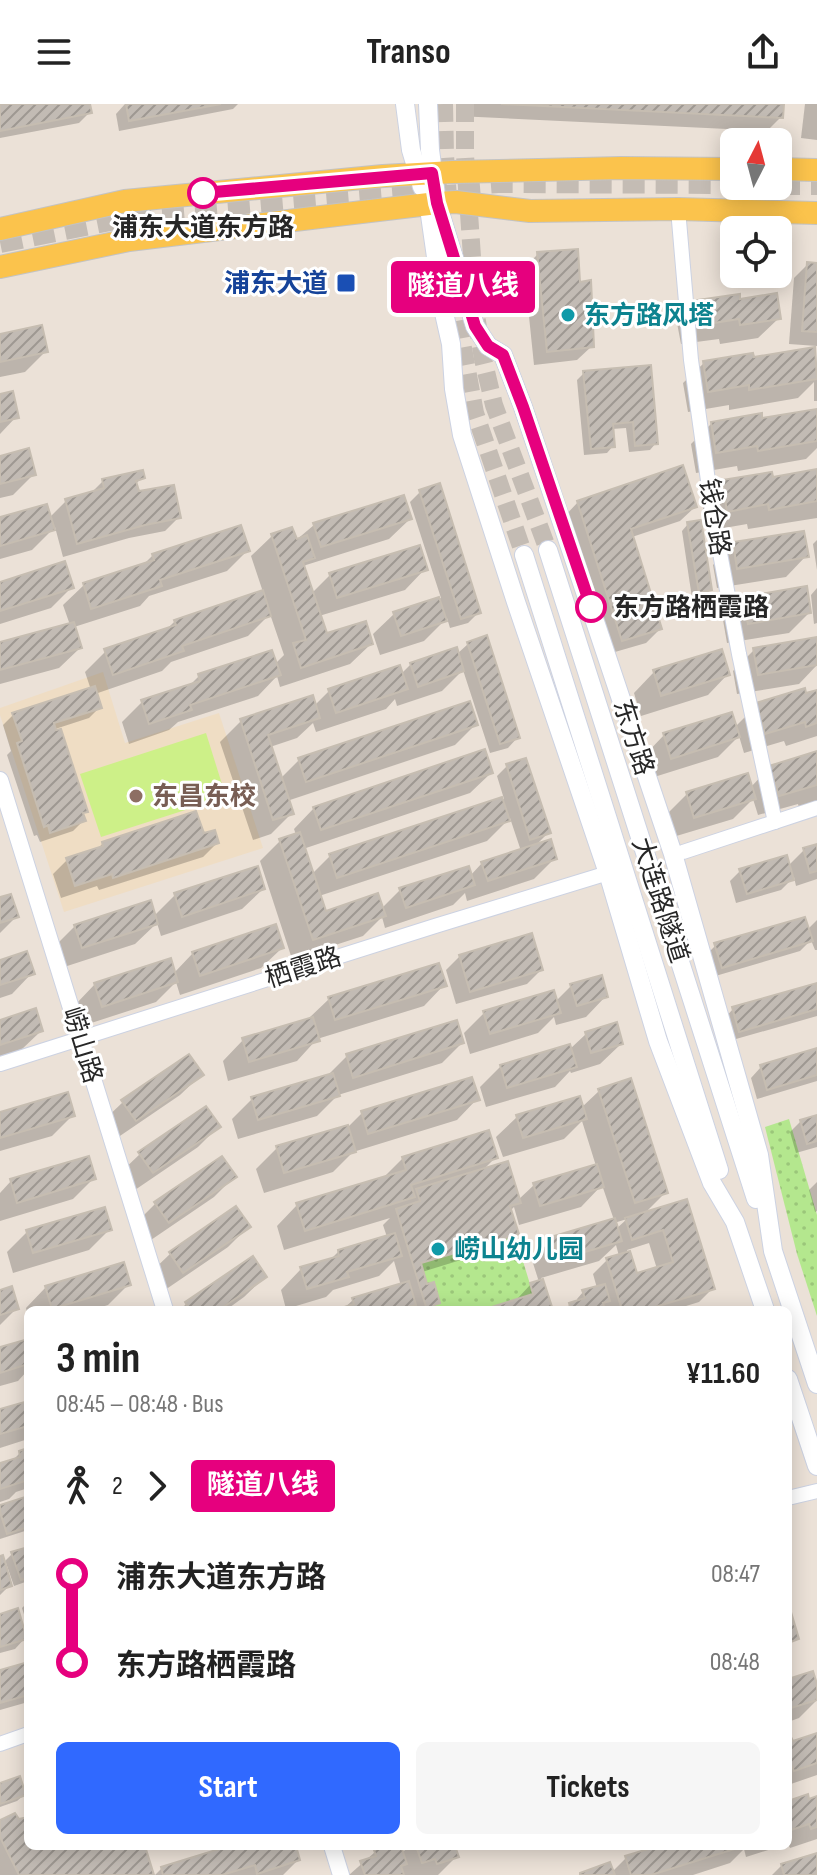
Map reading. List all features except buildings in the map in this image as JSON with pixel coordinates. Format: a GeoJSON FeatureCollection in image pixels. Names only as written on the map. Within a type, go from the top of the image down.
{"type":"FeatureCollection","features":[{"type":"Feature","properties":{"kind":"main road","name":"东方路"},"geometry":{"type":"LineString","coordinates":[[405,104],[411,150],[425,173]]}},
{"type":"Feature","properties":{"kind":"main road","name":"东方路"},"geometry":{"type":"LineString","coordinates":[[428,104],[425,173],[432,203],[475,326],[488,346],[503,355],[523,407],[673,854],[759,1155],[773,1251],[791,1306]]}},
{"type":"Feature","properties":{"kind":"main road"},"geometry":{"type":"LineString","coordinates":[[0,229],[125,201],[425,173],[720,169]]}},
{"type":"Feature","properties":{"kind":"main road"},"geometry":{"type":"LineString","coordinates":[[792,169],[817,170]]}},
{"type":"Feature","properties":{"kind":"main road"},"geometry":{"type":"LineString","coordinates":[[0,267],[129,240],[432,203],[456,202],[530,211],[678,209],[817,213]]}},
{"type":"Feature","properties":{"kind":"main road","name":"东方路"},"geometry":{"type":"LineString","coordinates":[[432,203],[462,435],[608,873],[658,1041],[712,1183],[735,1222],[764,1306]]}},
{"type":"Feature","properties":{"kind":"main road","name":"大连路隧道"},"geometry":{"type":"LineString","coordinates":[[548,550],[773,1251]]}},
{"type":"Feature","properties":{"kind":"main road","name":"大连路隧道"},"geometry":{"type":"LineString","coordinates":[[524,555],[735,1222]]}},
{"type":"Feature","properties":{"kind":"main road","name":"东方路"},"geometry":{"type":"LineString","coordinates":[[792,1308],[817,1384]]}},
{"type":"Feature","properties":{"kind":"main road"},"geometry":{"type":"LineString","coordinates":[[792,1391],[817,1466]]}},
{"type":"Feature","properties":{"kind":"street","name":"钱仓路"},"geometry":{"type":"LineString","coordinates":[[678,209],[691,360],[713,516],[775,822]]}},
{"type":"Feature","properties":{"kind":"street","name":"崂山路"},"geometry":{"type":"LineString","coordinates":[[0,780],[164,1306]]}},
{"type":"Feature","properties":{"kind":"street"},"geometry":{"type":"LineString","coordinates":[[673,854],[817,808]]}},
{"type":"Feature","properties":{"kind":"street","name":"栖霞路"},"geometry":{"type":"LineString","coordinates":[[0,1064],[608,873]]}},
{"type":"Feature","properties":{"kind":"street"},"geometry":{"type":"LineString","coordinates":[[792,1497],[817,1491]]}},
{"type":"Feature","properties":{"kind":"street"},"geometry":{"type":"LineString","coordinates":[[0,1744],[24,1735]]}},
{"type":"Feature","properties":{"kind":"street"},"geometry":{"type":"LineString","coordinates":[[333,1850],[341,1875]]}},
{"type":"Feature","properties":{"kind":"shaded area","name":"东昌东校"},"geometry":{"type":"Polygon","coordinates":[[[103,672],[125,743],[219,713],[263,848],[64,912],[0,708],[103,672]]]}},
{"type":"Feature","properties":{"kind":"green space"},"geometry":{"type":"Polygon","coordinates":[[[206,733],[226,797],[101,837],[80,774],[206,733]]]}},
{"type":"Feature","properties":{"kind":"green space"},"geometry":{"type":"Polygon","coordinates":[[[789,1119],[817,1215],[817,1316],[797,1254],[765,1127],[789,1119]]]}},
{"type":"Feature","properties":{"kind":"green space"},"geometry":{"type":"Polygon","coordinates":[[[515,1235],[533,1294],[495,1306],[434,1306],[440,1302],[434,1282],[427,1284],[421,1263],[515,1235]]]}},
{"type":"Feature","properties":{"kind":"tunnel"},"geometry":{"type":"LineString","coordinates":[[444,104],[449,213]]}},
{"type":"Feature","properties":{"kind":"tunnel"},"geometry":{"type":"LineString","coordinates":[[465,104],[465,155],[476,315],[483,359],[494,405],[548,550]]}},
{"type":"Feature","properties":{"kind":"tunnel"},"geometry":{"type":"LineString","coordinates":[[0,242],[160,210],[498,182],[720,183]]}},
{"type":"Feature","properties":{"kind":"tunnel"},"geometry":{"type":"LineString","coordinates":[[792,184],[817,184]]}},
{"type":"Feature","properties":{"kind":"tunnel"},"geometry":{"type":"LineString","coordinates":[[453,267],[457,316],[475,413],[524,555]]}},
{"type":"Feature","properties":{"kind":"bus line","name":"隧道八线"},"geometry":{"type":"LineString","coordinates":[[203,193],[432,173],[437,203],[475,326],[488,346],[503,355],[591,607]]}},
{"type":"Feature","properties":{"kind":"place","name":"浦东大道东方路"},"geometry":{"type":"Point","coordinates":[203,193]}},
{"type":"Feature","properties":{"kind":"place","name":"浦东大道"},"geometry":{"type":"Point","coordinates":[346,283]}},
{"type":"Feature","properties":{"kind":"place","name":"东方路风塔"},"geometry":{"type":"Point","coordinates":[568,315]}},
{"type":"Feature","properties":{"kind":"place","name":"东方路栖霞路"},"geometry":{"type":"Point","coordinates":[591,607]}},
{"type":"Feature","properties":{"kind":"place","name":"东昌东校"},"geometry":{"type":"Point","coordinates":[136,796]}},
{"type":"Feature","properties":{"kind":"place","name":"崂山幼儿园"},"geometry":{"type":"Point","coordinates":[438,1249]}}]}
